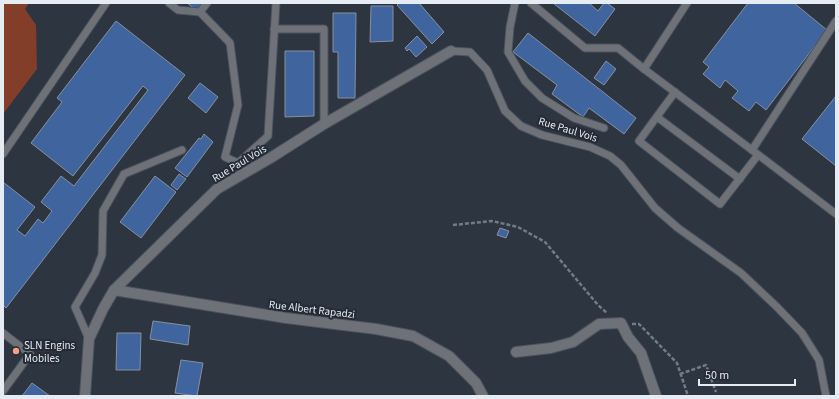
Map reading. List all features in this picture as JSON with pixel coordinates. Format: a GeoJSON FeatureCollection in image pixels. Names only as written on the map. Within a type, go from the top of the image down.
{"type":"FeatureCollection","features":[{"type":"Feature","properties":{"kind":"street","name":"Rue Paul Vois"},"geometry":{"type":"LineString","coordinates":[[89,339],[114,290],[217,189],[272,158],[324,124],[451,51]]}},
{"type":"Feature","properties":{"kind":"street","name":"Rue Albert Rapadzi"},"geometry":{"type":"LineString","coordinates":[[114,290],[286,318],[376,329],[412,336],[449,356],[476,383],[483,396]]}},
{"type":"Feature","properties":{"kind":"street"},"geometry":{"type":"LineString","coordinates":[[516,352],[551,348],[573,342],[599,324],[620,323],[628,337],[641,353],[656,396]]}},
{"type":"Feature","properties":{"kind":"street"},"geometry":{"type":"LineString","coordinates":[[85,396],[89,339]]}},
{"type":"Feature","properties":{"kind":"lane"},"geometry":{"type":"LineString","coordinates":[[3,154],[106,3]]}},
{"type":"Feature","properties":{"kind":"lane"},"geometry":{"type":"LineString","coordinates":[[169,3],[178,10],[200,12],[230,43],[238,105],[225,157],[238,163],[268,136],[276,3]]}},
{"type":"Feature","properties":{"kind":"lane"},"geometry":{"type":"LineString","coordinates":[[200,12],[207,3]]}},
{"type":"Feature","properties":{"kind":"lane"},"geometry":{"type":"LineString","coordinates":[[515,3],[510,27],[508,52],[524,81],[542,98],[574,118],[604,128]]}},
{"type":"Feature","properties":{"kind":"lane"},"geometry":{"type":"LineString","coordinates":[[531,3],[586,48],[618,48],[836,214]]}},
{"type":"Feature","properties":{"kind":"lane"},"geometry":{"type":"LineString","coordinates":[[644,69],[687,3]]}},
{"type":"Feature","properties":{"kind":"lane"},"geometry":{"type":"LineString","coordinates":[[752,150],[836,21]]}},
{"type":"Feature","properties":{"kind":"lane"},"geometry":{"type":"LineString","coordinates":[[274,29],[324,29],[324,124]]}},
{"type":"Feature","properties":{"kind":"lane","name":"Rue Paul Vois"},"geometry":{"type":"LineString","coordinates":[[451,51],[470,52],[486,70],[504,111],[521,126],[542,135],[590,147],[610,156],[621,165],[655,208],[678,228],[741,273],[802,333],[818,360],[826,396]]}},
{"type":"Feature","properties":{"kind":"lane"},"geometry":{"type":"LineString","coordinates":[[675,92],[639,141],[720,204],[758,155]]}},
{"type":"Feature","properties":{"kind":"lane"},"geometry":{"type":"LineString","coordinates":[[657,117],[740,179]]}},
{"type":"Feature","properties":{"kind":"lane"},"geometry":{"type":"LineString","coordinates":[[89,339],[75,307],[95,273],[102,255],[103,211],[124,174],[182,150]]}},
{"type":"Feature","properties":{"kind":"lane"},"geometry":{"type":"LineString","coordinates":[[3,333],[30,354],[3,391]]}},
{"type":"Feature","properties":{"kind":"path"},"geometry":{"type":"LineString","coordinates":[[453,226],[492,221],[518,227],[545,242],[598,305],[620,323],[639,324],[677,363],[688,396]]}},
{"type":"Feature","properties":{"kind":"path"},"geometry":{"type":"LineString","coordinates":[[680,374],[706,365],[716,392]]}},
{"type":"Feature","properties":{"kind":"shaded area"},"geometry":{"type":"Polygon","coordinates":[[[3,3],[29,3],[25,9],[36,25],[37,69],[3,114],[3,3]]]}},
{"type":"Feature","properties":{"kind":"building"},"geometry":{"type":"Polygon","coordinates":[[[187,3],[206,3],[199,12],[187,3]]]}},
{"type":"Feature","properties":{"kind":"building"},"geometry":{"type":"Polygon","coordinates":[[[399,3],[419,3],[444,32],[432,44],[397,5],[399,3]]]}},
{"type":"Feature","properties":{"kind":"building"},"geometry":{"type":"Polygon","coordinates":[[[553,3],[589,3],[598,11],[604,3],[607,3],[615,9],[595,36],[553,3]]]}},
{"type":"Feature","properties":{"kind":"building"},"geometry":{"type":"Polygon","coordinates":[[[748,3],[794,3],[827,30],[766,110],[756,102],[749,111],[732,98],[738,91],[725,80],[720,88],[703,74],[709,67],[703,62],[748,3]]]}},
{"type":"Feature","properties":{"kind":"building"},"geometry":{"type":"Polygon","coordinates":[[[371,6],[393,6],[393,41],[370,42],[371,6]]]}},
{"type":"Feature","properties":{"kind":"building"},"geometry":{"type":"Polygon","coordinates":[[[333,13],[356,13],[355,98],[338,98],[338,52],[333,52],[333,13]]]}},
{"type":"Feature","properties":{"kind":"building"},"geometry":{"type":"Polygon","coordinates":[[[116,21],[185,75],[6,308],[3,305],[3,182],[35,207],[17,230],[25,236],[38,219],[43,223],[52,211],[41,202],[61,176],[74,186],[148,90],[143,86],[73,176],[31,143],[62,102],[57,98],[116,21]]]}},
{"type":"Feature","properties":{"kind":"building"},"geometry":{"type":"Polygon","coordinates":[[[528,33],[636,118],[624,134],[589,108],[583,117],[552,94],[557,85],[513,52],[528,33]]]}},
{"type":"Feature","properties":{"kind":"building"},"geometry":{"type":"Polygon","coordinates":[[[417,36],[427,47],[416,57],[409,49],[407,51],[405,48],[417,36]]]}},
{"type":"Feature","properties":{"kind":"building"},"geometry":{"type":"Polygon","coordinates":[[[285,51],[314,51],[314,116],[285,117],[285,51]]]}},
{"type":"Feature","properties":{"kind":"building"},"geometry":{"type":"Polygon","coordinates":[[[606,61],[616,69],[604,85],[594,78],[606,61]]]}},
{"type":"Feature","properties":{"kind":"building"},"geometry":{"type":"Polygon","coordinates":[[[200,83],[218,97],[206,113],[188,98],[200,83]]]}},
{"type":"Feature","properties":{"kind":"building"},"geometry":{"type":"Polygon","coordinates":[[[836,96],[836,166],[802,139],[836,96]]]}},
{"type":"Feature","properties":{"kind":"building"},"geometry":{"type":"Polygon","coordinates":[[[204,134],[213,142],[187,177],[175,168],[199,138],[201,139],[204,134]]]}},
{"type":"Feature","properties":{"kind":"building"},"geometry":{"type":"Polygon","coordinates":[[[179,174],[186,179],[177,190],[171,185],[179,174]]]}},
{"type":"Feature","properties":{"kind":"building"},"geometry":{"type":"Polygon","coordinates":[[[155,176],[176,192],[141,238],[120,222],[155,176]]]}},
{"type":"Feature","properties":{"kind":"building"},"geometry":{"type":"Polygon","coordinates":[[[500,228],[509,231],[506,238],[497,235],[500,228]]]}},
{"type":"Feature","properties":{"kind":"building"},"geometry":{"type":"Polygon","coordinates":[[[153,321],[190,326],[188,345],[150,339],[153,321]]]}},
{"type":"Feature","properties":{"kind":"building"},"geometry":{"type":"Polygon","coordinates":[[[117,333],[141,333],[140,370],[116,370],[117,333]]]}},
{"type":"Feature","properties":{"kind":"building"},"geometry":{"type":"Polygon","coordinates":[[[181,360],[203,363],[197,396],[175,393],[181,360]]]}},
{"type":"Feature","properties":{"kind":"building"},"geometry":{"type":"Polygon","coordinates":[[[32,383],[50,396],[22,396],[32,383]]]}},
{"type":"Feature","properties":{"kind":"place","name":"SLN Engins Mobiles"},"geometry":{"type":"Point","coordinates":[16,351]}}]}
